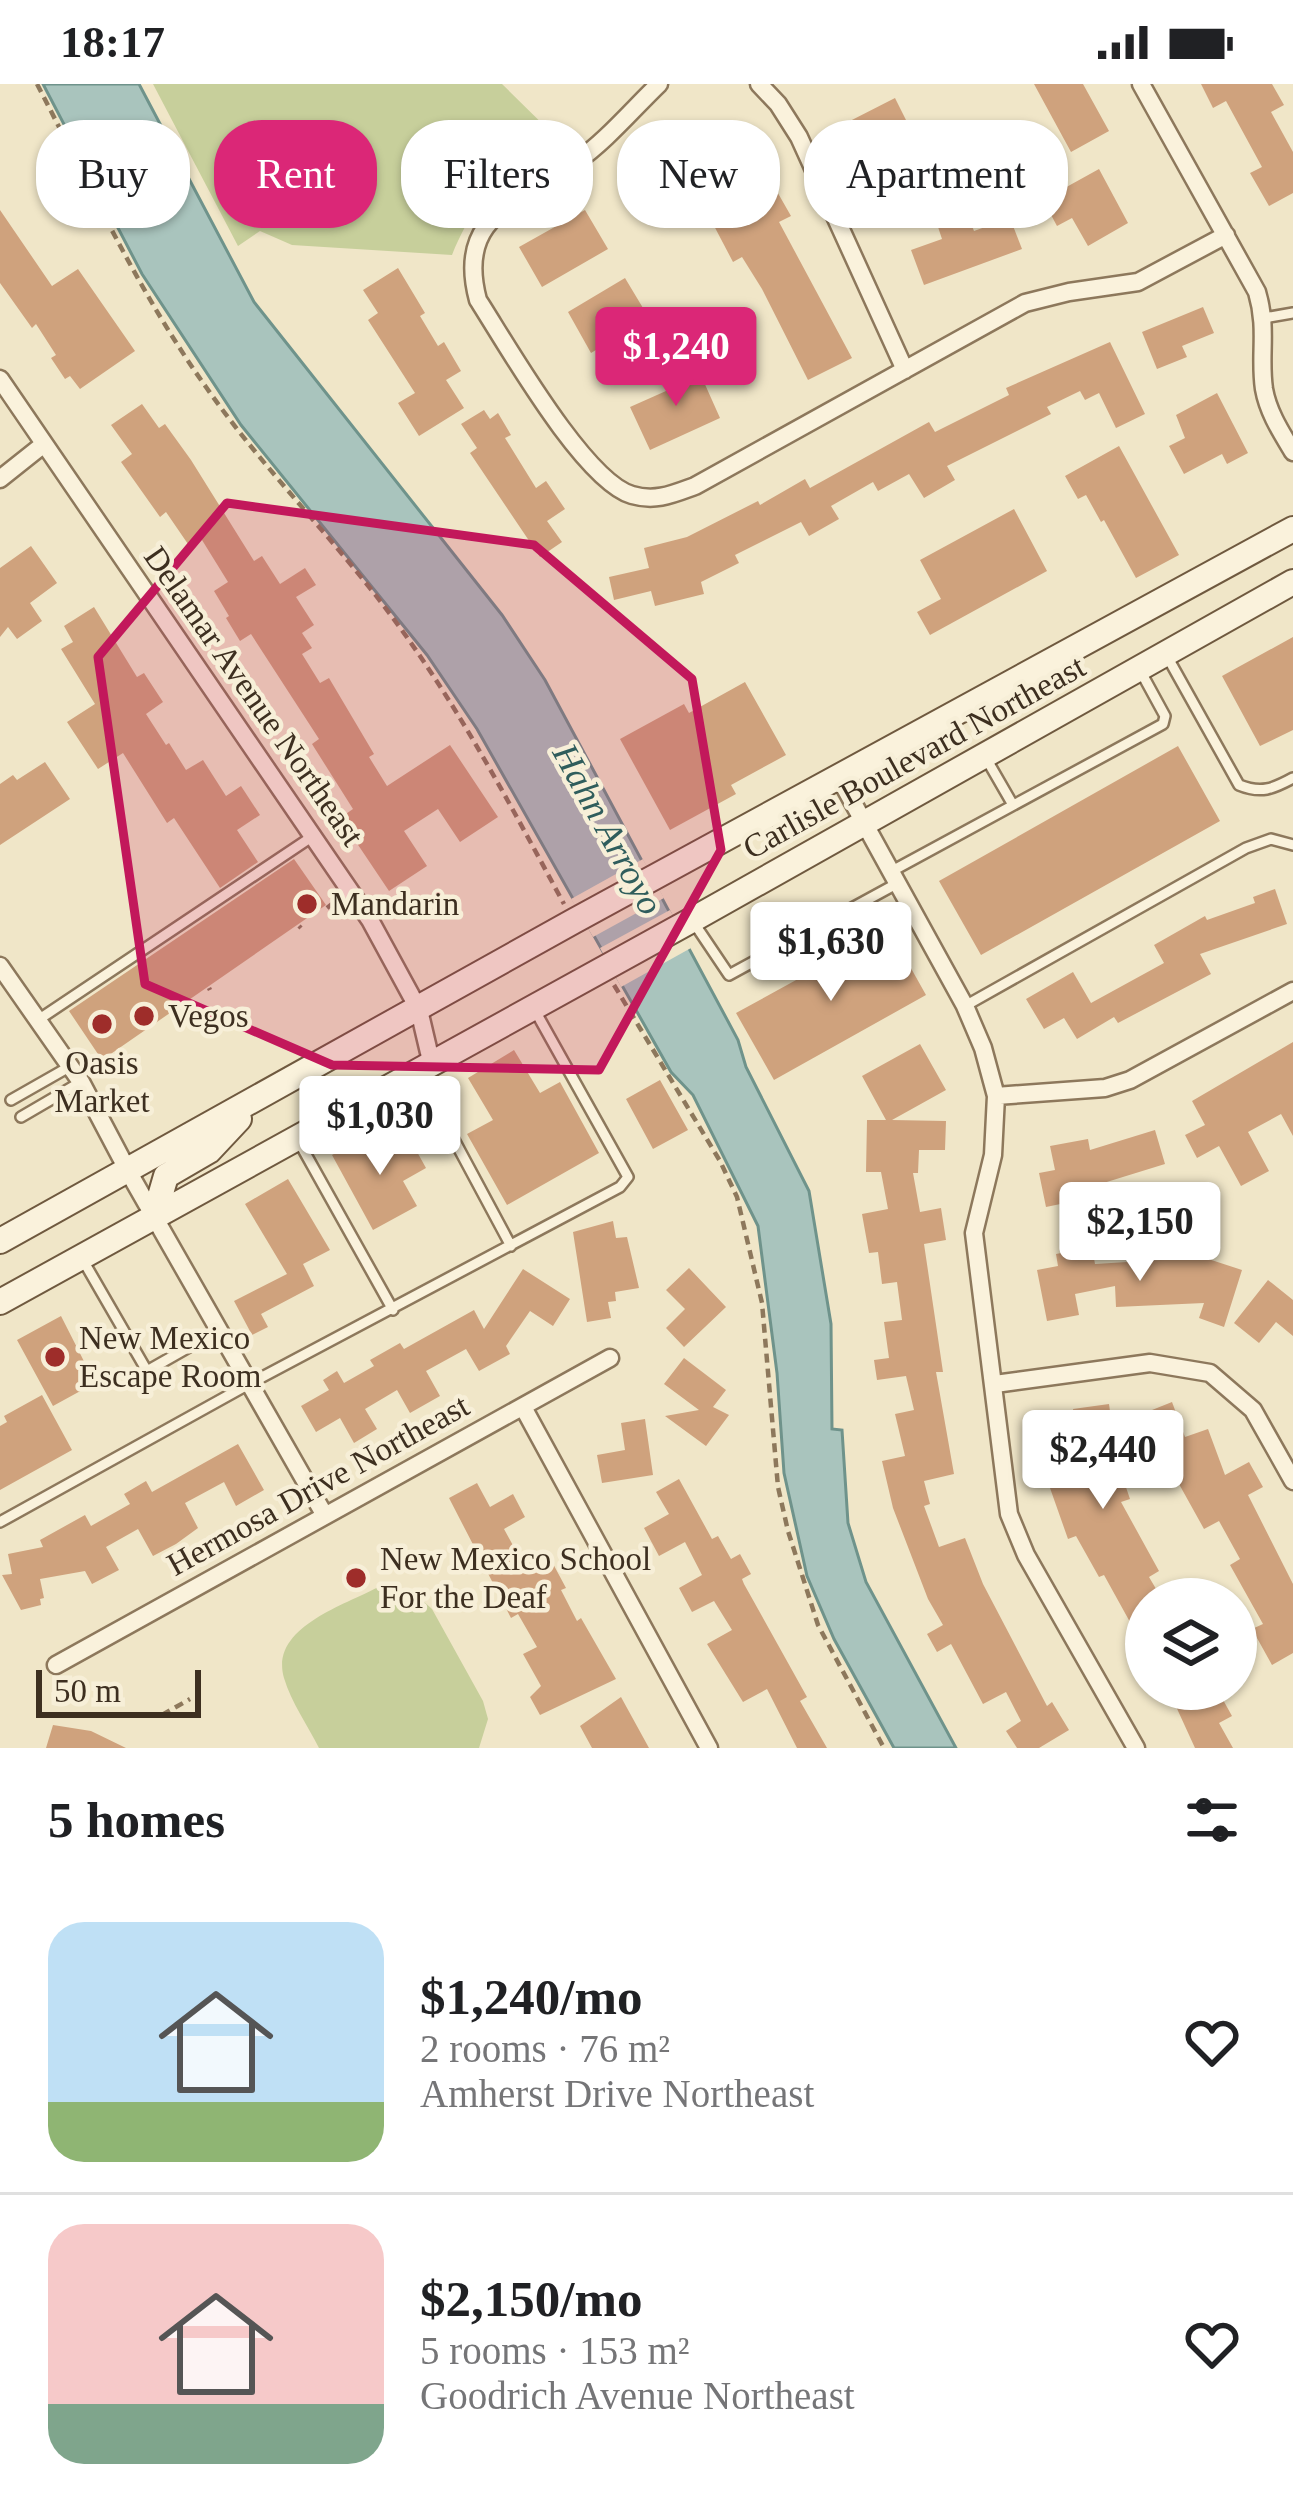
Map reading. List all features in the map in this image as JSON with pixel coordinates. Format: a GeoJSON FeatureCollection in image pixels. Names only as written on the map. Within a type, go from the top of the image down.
{"type":"FeatureCollection","features":[{"type":"Feature","properties":{"kind":"main road","name":"Carlisle Boulevard Northeast"},"geometry":{"type":"LineString","coordinates":[[0,1241],[577,919],[1293,529]]}},
{"type":"Feature","properties":{"kind":"main road","name":"Carlisle Boulevard Northeast"},"geometry":{"type":"LineString","coordinates":[[0,1302],[1293,582]]}},
{"type":"Feature","properties":{"kind":"main road"},"geometry":{"type":"LineString","coordinates":[[154,1217],[166,1176],[209,1151],[257,1099]]}},
{"type":"Feature","properties":{"kind":"street"},"geometry":{"type":"LineString","coordinates":[[659,84],[580,159],[517,197],[488,221],[472,248],[471,275],[478,300],[598,474],[629,494],[658,499],[695,486],[1025,303],[1138,282],[1226,235]]}},
{"type":"Feature","properties":{"kind":"street"},"geometry":{"type":"LineString","coordinates":[[759,84],[799,137],[905,370]]}},
{"type":"Feature","properties":{"kind":"street"},"geometry":{"type":"LineString","coordinates":[[1141,84],[1257,292],[1264,317],[1264,388],[1275,421],[1293,452]]}},
{"type":"Feature","properties":{"kind":"street","name":"Delamar Avenue Northeast"},"geometry":{"type":"LineString","coordinates":[[0,379],[370,920],[419,1010],[431,1061]]}},
{"type":"Feature","properties":{"kind":"street"},"geometry":{"type":"LineString","coordinates":[[0,478],[44,444]]}},
{"type":"Feature","properties":{"kind":"street"},"geometry":{"type":"LineString","coordinates":[[840,778],[965,1006],[983,1048],[996,1096],[993,1155],[974,1234],[1009,1514],[1026,1555],[1136,1748]]}},
{"type":"Feature","properties":{"kind":"street"},"geometry":{"type":"LineString","coordinates":[[0,966],[75,1074],[324,1514]]}},
{"type":"Feature","properties":{"kind":"street"},"geometry":{"type":"LineString","coordinates":[[996,1096],[1105,1088],[1130,1080],[1283,993],[1293,992]]}},
{"type":"Feature","properties":{"kind":"street","name":"Hermosa Drive Northeast"},"geometry":{"type":"LineString","coordinates":[[56,1665],[610,1358]]}},
{"type":"Feature","properties":{"kind":"street"},"geometry":{"type":"LineString","coordinates":[[995,1384],[1150,1363],[1210,1373],[1253,1410],[1293,1481]]}},
{"type":"Feature","properties":{"kind":"street"},"geometry":{"type":"LineString","coordinates":[[523,1407],[709,1748]]}},
{"type":"Feature","properties":{"kind":"lane"},"geometry":{"type":"LineString","coordinates":[[1264,317],[1293,313]]}},
{"type":"Feature","properties":{"kind":"lane"},"geometry":{"type":"LineString","coordinates":[[1166,653],[1239,785],[1255,792],[1293,778]]}},
{"type":"Feature","properties":{"kind":"lane"},"geometry":{"type":"LineString","coordinates":[[686,923],[729,975],[1013,805],[1163,724],[1165,716],[1138,668]]}},
{"type":"Feature","properties":{"kind":"lane"},"geometry":{"type":"LineString","coordinates":[[984,755],[1013,805]]}},
{"type":"Feature","properties":{"kind":"lane"},"geometry":{"type":"LineString","coordinates":[[38,1020],[315,835]]}},
{"type":"Feature","properties":{"kind":"lane"},"geometry":{"type":"LineString","coordinates":[[965,1006],[1246,848],[1271,839],[1293,845]]}},
{"type":"Feature","properties":{"kind":"lane"},"geometry":{"type":"LineString","coordinates":[[0,1522],[620,1187],[628,1178],[533,1005]]}},
{"type":"Feature","properties":{"kind":"lane"},"geometry":{"type":"LineString","coordinates":[[431,1061],[429,1093],[511,1246]]}},
{"type":"Feature","properties":{"kind":"lane"},"geometry":{"type":"LineString","coordinates":[[11,1100],[75,1074]]}},
{"type":"Feature","properties":{"kind":"lane"},"geometry":{"type":"LineString","coordinates":[[21,1117],[75,1074]]}},
{"type":"Feature","properties":{"kind":"lane"},"geometry":{"type":"LineString","coordinates":[[296,1137],[393,1310]]}},
{"type":"Feature","properties":{"kind":"lane"},"geometry":{"type":"LineString","coordinates":[[82,1257],[147,1371],[219,1330]]}},
{"type":"Feature","properties":{"kind":"path"},"geometry":{"type":"LineString","coordinates":[[37,84],[177,343],[207,389],[398,625],[448,698],[577,919]]}},
{"type":"Feature","properties":{"kind":"path"},"geometry":{"type":"LineString","coordinates":[[604,968],[737,1197],[762,1304],[778,1487],[788,1531],[818,1625],[884,1748]]}},
{"type":"Feature","properties":{"kind":"path"},"geometry":{"type":"LineString","coordinates":[[162,1715],[190,1699]]}},
{"type":"Feature","properties":{"kind":"highlighted area"},"geometry":{"type":"Polygon","coordinates":[[[227,503],[534,545],[692,679],[721,850],[599,1070],[332,1065],[145,984],[98,657],[227,503]]]}},
{"type":"Feature","properties":{"kind":"green space"},"geometry":{"type":"Polygon","coordinates":[[[153,84],[502,84],[539,120],[401,120],[401,228],[464,228],[452,255],[292,245],[260,231],[238,246],[229,228],[377,228],[377,120],[214,120],[214,200],[190,155],[190,120],[172,120],[153,84]]]}},
{"type":"Feature","properties":{"kind":"green space"},"geometry":{"type":"Polygon","coordinates":[[[380,1586],[412,1591],[432,1609],[483,1701],[488,1719],[479,1748],[319,1748],[295,1705],[282,1660],[299,1631],[380,1586]]]}},
{"type":"Feature","properties":{"kind":"water"},"geometry":{"type":"Polygon","coordinates":[[[43,84],[139,84],[158,120],[62,120],[43,84]]]}},
{"type":"Feature","properties":{"kind":"water","name":"Hahn Arroyo"},"geometry":{"type":"Polygon","coordinates":[[[190,181],[254,302],[502,615],[545,680],[738,1040],[746,1067],[809,1191],[831,1324],[832,1429],[842,1430],[848,1523],[866,1582],[956,1748],[894,1748],[834,1639],[807,1576],[784,1473],[758,1226],[693,1095],[671,1072],[477,729],[427,655],[241,425],[142,274],[118,228],[190,228],[190,181]]]}},
{"type":"Feature","properties":{"kind":"pier"},"geometry":{"type":"Polygon","coordinates":[[[643,859],[664,898],[593,937],[571,899],[643,859]]]}},
{"type":"Feature","properties":{"kind":"pier"},"geometry":{"type":"Polygon","coordinates":[[[670,910],[691,948],[621,987],[600,948],[670,910]]]}},
{"type":"Feature","properties":{"kind":"building"},"geometry":{"type":"Polygon","coordinates":[[[1034,84],[1083,84],[1109,131],[1071,152],[1068,120],[1054,120],[1034,84]]]}},
{"type":"Feature","properties":{"kind":"building"},"geometry":{"type":"Polygon","coordinates":[[[1201,84],[1272,84],[1284,105],[1271,112],[1293,152],[1293,193],[1269,206],[1250,173],[1262,167],[1226,101],[1213,108],[1201,84]]]}},
{"type":"Feature","properties":{"kind":"building"},"geometry":{"type":"Polygon","coordinates":[[[895,98],[906,120],[852,120],[895,98]]]}},
{"type":"Feature","properties":{"kind":"building"},"geometry":{"type":"Polygon","coordinates":[[[1099,169],[1128,223],[1088,246],[1072,218],[1068,220],[1068,186],[1099,169]]]}},
{"type":"Feature","properties":{"kind":"building"},"geometry":{"type":"Polygon","coordinates":[[[780,197],[791,216],[780,222],[780,197]]]}},
{"type":"Feature","properties":{"kind":"building"},"geometry":{"type":"Polygon","coordinates":[[[0,210],[52,286],[78,269],[135,351],[80,389],[70,376],[65,379],[36,324],[32,328],[0,283],[0,210]]]}},
{"type":"Feature","properties":{"kind":"building"},"geometry":{"type":"Polygon","coordinates":[[[593,224],[608,249],[542,287],[519,247],[553,228],[593,228],[593,224]]]}},
{"type":"Feature","properties":{"kind":"building"},"geometry":{"type":"Polygon","coordinates":[[[780,224],[852,358],[808,380],[742,257],[733,262],[715,228],[780,228],[780,224]]]}},
{"type":"Feature","properties":{"kind":"building"},"geometry":{"type":"Polygon","coordinates":[[[938,228],[1014,228],[1022,249],[924,285],[911,250],[942,239],[938,228]]]}},
{"type":"Feature","properties":{"kind":"building"},"geometry":{"type":"Polygon","coordinates":[[[398,268],[438,346],[444,342],[461,371],[446,380],[464,408],[419,436],[398,403],[415,393],[368,320],[378,313],[363,290],[398,268]]]}},
{"type":"Feature","properties":{"kind":"building"},"geometry":{"type":"Polygon","coordinates":[[[625,278],[643,308],[629,316],[644,342],[613,361],[604,345],[591,353],[568,312],[625,278]]]}},
{"type":"Feature","properties":{"kind":"building"},"geometry":{"type":"Polygon","coordinates":[[[1203,307],[1214,333],[1182,346],[1187,357],[1157,369],[1142,332],[1203,307]]]}},
{"type":"Feature","properties":{"kind":"building"},"geometry":{"type":"Polygon","coordinates":[[[1110,342],[1145,414],[1116,428],[1099,393],[1085,400],[1080,391],[1047,407],[1051,414],[947,466],[955,480],[924,498],[909,474],[878,491],[873,482],[831,506],[839,519],[809,536],[801,522],[735,555],[739,563],[701,582],[704,594],[655,606],[651,591],[614,600],[609,577],[649,568],[644,548],[687,537],[805,479],[810,488],[929,422],[935,432],[1009,395],[1006,388],[1110,342]]]}},
{"type":"Feature","properties":{"kind":"building"},"geometry":{"type":"Polygon","coordinates":[[[695,362],[720,418],[650,450],[630,407],[675,387],[669,374],[695,362]]]}},
{"type":"Feature","properties":{"kind":"building"},"geometry":{"type":"Polygon","coordinates":[[[1217,393],[1248,453],[1227,464],[1222,454],[1184,474],[1169,446],[1185,438],[1176,415],[1217,393]]]}},
{"type":"Feature","properties":{"kind":"building"},"geometry":{"type":"Polygon","coordinates":[[[142,404],[159,428],[165,424],[191,460],[254,561],[262,556],[280,584],[305,568],[316,585],[296,597],[314,625],[302,633],[312,648],[302,654],[320,683],[329,678],[374,754],[369,757],[387,786],[450,745],[498,817],[460,842],[438,809],[404,831],[427,866],[389,891],[340,818],[353,809],[312,744],[319,739],[251,634],[240,641],[226,618],[214,591],[228,582],[202,540],[190,547],[166,512],[160,517],[121,462],[132,454],[111,425],[142,404]]]}},
{"type":"Feature","properties":{"kind":"building"},"geometry":{"type":"Polygon","coordinates":[[[484,410],[490,419],[498,413],[511,435],[505,438],[536,488],[546,481],[565,509],[547,521],[562,542],[540,557],[470,453],[477,448],[461,424],[484,410]]]}},
{"type":"Feature","properties":{"kind":"building"},"geometry":{"type":"Polygon","coordinates":[[[1119,446],[1179,555],[1136,578],[1104,520],[1101,522],[1086,495],[1078,499],[1065,476],[1119,446]]]}},
{"type":"Feature","properties":{"kind":"building"},"geometry":{"type":"Polygon","coordinates":[[[1014,509],[1047,571],[930,635],[917,612],[941,599],[920,560],[1014,509]]]}},
{"type":"Feature","properties":{"kind":"building"},"geometry":{"type":"Polygon","coordinates":[[[31,546],[57,583],[30,603],[42,621],[17,639],[8,627],[0,637],[0,568],[31,546]]]}},
{"type":"Feature","properties":{"kind":"building"},"geometry":{"type":"Polygon","coordinates":[[[94,607],[137,677],[144,673],[163,702],[146,714],[166,745],[186,770],[203,760],[226,796],[241,786],[260,815],[237,830],[258,862],[220,888],[174,818],[167,823],[123,753],[98,769],[67,722],[95,704],[61,649],[73,642],[64,626],[94,607]]]}},
{"type":"Feature","properties":{"kind":"building"},"geometry":{"type":"Polygon","coordinates":[[[1293,637],[1293,730],[1260,746],[1222,676],[1293,637]]]}},
{"type":"Feature","properties":{"kind":"building"},"geometry":{"type":"Polygon","coordinates":[[[745,682],[786,755],[731,785],[736,794],[670,830],[620,739],[684,704],[689,713],[745,682]]]}},
{"type":"Feature","properties":{"kind":"building"},"geometry":{"type":"Polygon","coordinates":[[[1178,746],[1220,821],[981,955],[939,881],[1178,746]]]}},
{"type":"Feature","properties":{"kind":"building"},"geometry":{"type":"Polygon","coordinates":[[[45,762],[70,799],[0,845],[0,784],[13,775],[17,780],[45,762]]]}},
{"type":"Feature","properties":{"kind":"building"},"geometry":{"type":"Polygon","coordinates":[[[294,859],[326,905],[102,1060],[69,1011],[294,859]]]}},
{"type":"Feature","properties":{"kind":"building"},"geometry":{"type":"Polygon","coordinates":[[[1275,889],[1287,924],[1200,954],[1211,974],[1118,1023],[1114,1017],[1077,1039],[1064,1018],[1044,1029],[1026,999],[1073,972],[1091,1003],[1164,963],[1154,945],[1205,916],[1207,920],[1255,903],[1253,897],[1275,889]]]}},
{"type":"Feature","properties":{"kind":"building"},"geometry":{"type":"Polygon","coordinates":[[[889,929],[926,995],[774,1080],[736,1013],[889,929]]]}},
{"type":"Feature","properties":{"kind":"building"},"geometry":{"type":"Polygon","coordinates":[[[1293,1042],[1293,1136],[1281,1114],[1248,1132],[1269,1171],[1241,1186],[1219,1146],[1197,1158],[1185,1135],[1205,1125],[1192,1101],[1293,1042]]]}},
{"type":"Feature","properties":{"kind":"building"},"geometry":{"type":"Polygon","coordinates":[[[920,1044],[946,1090],[892,1120],[946,1121],[945,1150],[919,1150],[918,1173],[913,1173],[920,1212],[941,1208],[946,1240],[924,1244],[943,1372],[936,1372],[954,1474],[924,1481],[930,1504],[924,1506],[939,1547],[965,1538],[983,1584],[1047,1706],[1052,1702],[1069,1730],[1039,1748],[1017,1748],[1006,1731],[1021,1721],[1006,1692],[983,1704],[951,1644],[937,1652],[927,1634],[943,1625],[893,1508],[882,1461],[905,1456],[895,1414],[914,1410],[906,1376],[877,1380],[874,1360],[889,1358],[884,1322],[902,1320],[897,1282],[882,1284],[878,1252],[869,1253],[862,1214],[888,1209],[881,1172],[866,1172],[867,1120],[886,1120],[862,1076],[920,1044]]]}},
{"type":"Feature","properties":{"kind":"building"},"geometry":{"type":"Polygon","coordinates":[[[514,1050],[540,1093],[560,1082],[599,1153],[507,1205],[467,1134],[493,1120],[468,1078],[514,1050]]]}},
{"type":"Feature","properties":{"kind":"building"},"geometry":{"type":"Polygon","coordinates":[[[660,1080],[688,1130],[653,1149],[626,1099],[660,1080]]]}},
{"type":"Feature","properties":{"kind":"building"},"geometry":{"type":"Polygon","coordinates":[[[1155,1130],[1165,1164],[1097,1185],[1099,1196],[1046,1207],[1039,1173],[1055,1170],[1050,1146],[1088,1139],[1090,1150],[1155,1130]]]}},
{"type":"Feature","properties":{"kind":"building"},"geometry":{"type":"Polygon","coordinates":[[[372,1133],[384,1155],[411,1141],[426,1168],[403,1181],[417,1206],[373,1230],[332,1155],[372,1133]]]}},
{"type":"Feature","properties":{"kind":"building"},"geometry":{"type":"Polygon","coordinates":[[[288,1179],[330,1250],[303,1264],[314,1286],[261,1314],[268,1327],[252,1335],[234,1301],[287,1274],[245,1204],[288,1179]]]}},
{"type":"Feature","properties":{"kind":"building"},"geometry":{"type":"Polygon","coordinates":[[[613,1221],[616,1238],[627,1237],[639,1288],[615,1292],[616,1301],[608,1302],[611,1318],[587,1322],[573,1232],[613,1221]]]}},
{"type":"Feature","properties":{"kind":"building"},"geometry":{"type":"Polygon","coordinates":[[[1092,1247],[1095,1264],[1192,1258],[1193,1254],[1242,1270],[1224,1327],[1199,1318],[1204,1303],[1116,1307],[1115,1286],[1075,1294],[1079,1315],[1047,1321],[1037,1270],[1058,1266],[1056,1254],[1092,1247]]]}},
{"type":"Feature","properties":{"kind":"building"},"geometry":{"type":"Polygon","coordinates":[[[689,1268],[726,1307],[684,1347],[666,1328],[685,1309],[666,1290],[689,1268]]]}},
{"type":"Feature","properties":{"kind":"building"},"geometry":{"type":"Polygon","coordinates":[[[523,1269],[570,1299],[553,1326],[530,1311],[506,1346],[510,1354],[479,1371],[466,1349],[426,1371],[440,1396],[410,1413],[397,1390],[365,1409],[377,1429],[354,1443],[340,1418],[316,1432],[301,1406],[329,1390],[323,1380],[337,1371],[344,1383],[374,1366],[370,1360],[400,1343],[404,1349],[474,1310],[484,1329],[523,1269]]]}},
{"type":"Feature","properties":{"kind":"building"},"geometry":{"type":"Polygon","coordinates":[[[1268,1280],[1293,1300],[1293,1336],[1276,1322],[1259,1343],[1234,1323],[1268,1280]]]}},
{"type":"Feature","properties":{"kind":"building","name":"New Mexico Escape Room"},"geometry":{"type":"Polygon","coordinates":[[[61,1316],[95,1383],[53,1406],[17,1340],[61,1316]]]}},
{"type":"Feature","properties":{"kind":"building"},"geometry":{"type":"Polygon","coordinates":[[[684,1358],[726,1390],[713,1407],[729,1415],[706,1446],[665,1416],[699,1410],[664,1384],[684,1358]]]}},
{"type":"Feature","properties":{"kind":"building"},"geometry":{"type":"Polygon","coordinates":[[[42,1395],[72,1450],[0,1490],[4,1416],[42,1395]]]}},
{"type":"Feature","properties":{"kind":"building"},"geometry":{"type":"Polygon","coordinates":[[[1172,1402],[1185,1437],[1208,1429],[1225,1475],[1249,1462],[1263,1487],[1248,1495],[1293,1584],[1293,1653],[1272,1665],[1257,1638],[1257,1627],[1263,1624],[1257,1613],[1257,1578],[1237,1578],[1230,1565],[1240,1559],[1219,1521],[1204,1529],[1174,1475],[1166,1478],[1142,1414],[1172,1402]]]}},
{"type":"Feature","properties":{"kind":"building"},"geometry":{"type":"Polygon","coordinates":[[[1109,1404],[1117,1461],[1130,1499],[1121,1502],[1159,1571],[1150,1578],[1125,1578],[1125,1613],[1076,1536],[1068,1539],[1050,1488],[1058,1485],[1051,1439],[1077,1435],[1073,1409],[1109,1404]]]}},
{"type":"Feature","properties":{"kind":"building"},"geometry":{"type":"Polygon","coordinates":[[[645,1419],[653,1475],[602,1483],[597,1455],[625,1450],[621,1423],[645,1419]]]}},
{"type":"Feature","properties":{"kind":"building"},"geometry":{"type":"Polygon","coordinates":[[[238,1444],[264,1490],[236,1506],[224,1482],[185,1503],[198,1528],[176,1544],[153,1556],[138,1529],[106,1547],[119,1570],[92,1584],[85,1571],[40,1579],[41,1605],[21,1610],[2,1575],[12,1574],[8,1554],[43,1547],[40,1540],[85,1515],[91,1526],[130,1504],[124,1494],[146,1481],[152,1492],[238,1444]]]}},
{"type":"Feature","properties":{"kind":"building"},"geometry":{"type":"Polygon","coordinates":[[[679,1479],[712,1539],[718,1536],[731,1559],[740,1554],[751,1574],[742,1579],[744,1584],[807,1697],[800,1701],[827,1748],[797,1748],[767,1689],[743,1702],[707,1644],[732,1630],[714,1601],[692,1612],[679,1588],[702,1575],[685,1542],[659,1556],[644,1528],[669,1514],[656,1492],[679,1479]]]}},
{"type":"Feature","properties":{"kind":"building"},"geometry":{"type":"Polygon","coordinates":[[[477,1483],[490,1507],[513,1494],[525,1517],[504,1529],[528,1573],[551,1560],[577,1621],[581,1618],[616,1679],[540,1715],[530,1697],[541,1686],[523,1654],[537,1647],[518,1614],[511,1618],[449,1498],[477,1483]]]}},
{"type":"Feature","properties":{"kind":"building"},"geometry":{"type":"Polygon","coordinates":[[[621,1697],[649,1748],[592,1748],[580,1726],[621,1697]]]}},
{"type":"Feature","properties":{"kind":"building"},"geometry":{"type":"Polygon","coordinates":[[[1178,1710],[1229,1710],[1232,1716],[1219,1723],[1233,1748],[1195,1748],[1178,1710]]]}},
{"type":"Feature","properties":{"kind":"building"},"geometry":{"type":"Polygon","coordinates":[[[53,1725],[91,1731],[126,1748],[46,1748],[53,1725]]]}},
{"type":"Feature","properties":{"kind":"place","name":"Mandarin"},"geometry":{"type":"Point","coordinates":[307,904]}},
{"type":"Feature","properties":{"kind":"place","name":"Vegos"},"geometry":{"type":"Point","coordinates":[144,1016]}},
{"type":"Feature","properties":{"kind":"place","name":"Oasis Market"},"geometry":{"type":"Point","coordinates":[102,1024]}},
{"type":"Feature","properties":{"kind":"place","name":"New Mexico Escape Room"},"geometry":{"type":"Point","coordinates":[55,1357]}},
{"type":"Feature","properties":{"kind":"place","name":"New Mexico School For the Deaf"},"geometry":{"type":"Point","coordinates":[356,1578]}}]}
